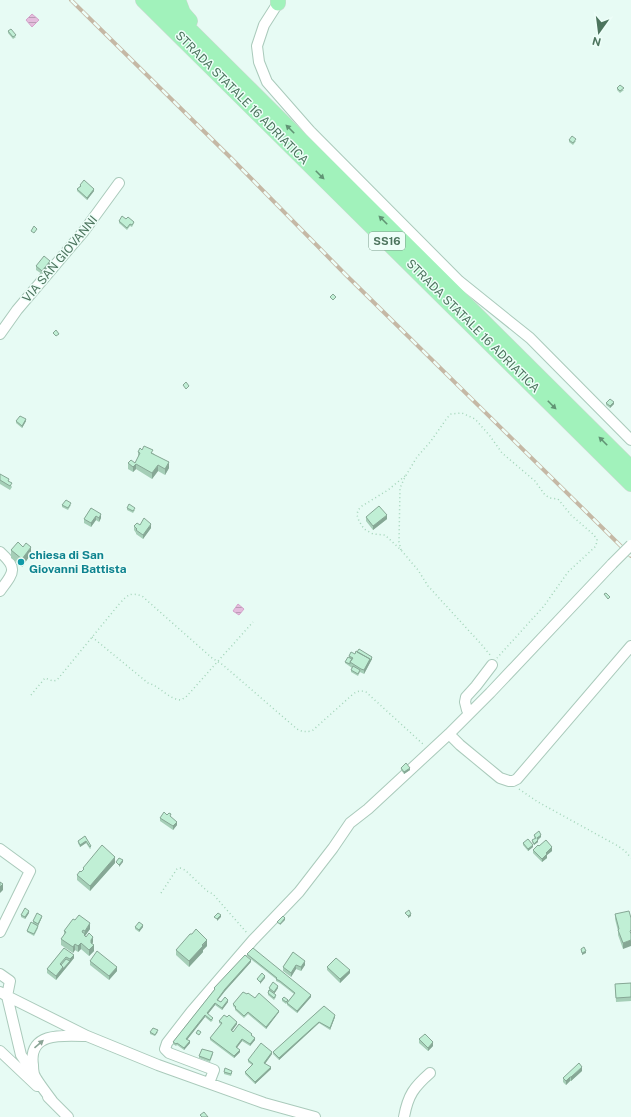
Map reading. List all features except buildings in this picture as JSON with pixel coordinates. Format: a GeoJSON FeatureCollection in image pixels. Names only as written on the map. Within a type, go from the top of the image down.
{"type":"FeatureCollection","features":[{"type":"Feature","properties":{"kind":"highway","name":"STRADA STATALE 16 ADRIATICA"},"geometry":{"type":"LineString","coordinates":[[143,0],[631,484]]}},
{"type":"Feature","properties":{"kind":"highway","name":"STRADA STATALE 16 ADRIATICA"},"geometry":{"type":"LineString","coordinates":[[160,0],[631,468]]}},
{"type":"Feature","properties":{"kind":"highway"},"geometry":{"type":"LineString","coordinates":[[178,0],[183,13],[230,60],[263,101]]}},
{"type":"Feature","properties":{"kind":"street"},"geometry":{"type":"LineString","coordinates":[[278,1],[264,25],[257,46],[259,62],[267,82],[310,131],[459,281],[530,338],[631,440]]}},
{"type":"Feature","properties":{"kind":"street","name":"VIA SAN GIOVANNI"},"geometry":{"type":"LineString","coordinates":[[0,334],[17,310],[84,231],[119,183]]}},
{"type":"Feature","properties":{"kind":"street"},"geometry":{"type":"LineString","coordinates":[[209,1083],[214,1070],[169,1053],[165,1049],[167,1043],[191,1012],[254,940],[299,892],[350,823],[368,809],[431,752],[631,545]]}},
{"type":"Feature","properties":{"kind":"street"},"geometry":{"type":"LineString","coordinates":[[0,552],[7,558],[12,567],[12,575],[0,591]]}},
{"type":"Feature","properties":{"kind":"street"},"geometry":{"type":"LineString","coordinates":[[449,734],[500,778],[514,781],[631,646]]}},
{"type":"Feature","properties":{"kind":"street"},"geometry":{"type":"LineString","coordinates":[[471,712],[467,710],[465,702],[466,697],[492,665]]}},
{"type":"Feature","properties":{"kind":"street"},"geometry":{"type":"LineString","coordinates":[[0,849],[30,871],[0,932]]}},
{"type":"Feature","properties":{"kind":"street"},"geometry":{"type":"LineString","coordinates":[[0,974],[10,981],[2,997],[21,1055],[53,1102]]}},
{"type":"Feature","properties":{"kind":"street"},"geometry":{"type":"LineString","coordinates":[[2,997],[87,1036],[158,1065],[264,1103],[315,1117]]}},
{"type":"Feature","properties":{"kind":"street"},"geometry":{"type":"LineString","coordinates":[[34,1074],[32,1057],[35,1046],[44,1040],[60,1035],[87,1036]]}},
{"type":"Feature","properties":{"kind":"street"},"geometry":{"type":"LineString","coordinates":[[0,1051],[68,1117]]}},
{"type":"Feature","properties":{"kind":"street"},"geometry":{"type":"LineString","coordinates":[[404,1117],[411,1094],[419,1083],[430,1073]]}},
{"type":"Feature","properties":{"kind":"path"},"geometry":{"type":"LineString","coordinates":[[401,550],[399,542],[400,488],[406,474],[417,457],[431,441],[447,418],[451,414],[456,413],[462,413],[475,419],[502,453],[535,481],[545,495],[550,498],[558,498],[571,515],[594,535],[597,540],[596,546],[568,572],[544,606],[492,665]]}},
{"type":"Feature","properties":{"kind":"path"},"geometry":{"type":"LineString","coordinates":[[406,474],[388,490],[362,506],[358,510],[357,515],[359,521],[364,530],[373,534],[385,535],[401,550],[421,573],[428,586],[490,655],[492,665]]}},
{"type":"Feature","properties":{"kind":"path"},"geometry":{"type":"LineString","coordinates":[[31,695],[45,678],[53,681],[57,680],[128,595],[132,594],[142,596],[302,732],[312,730],[356,691],[361,690],[366,692],[431,752]]}},
{"type":"Feature","properties":{"kind":"path"},"geometry":{"type":"LineString","coordinates":[[92,637],[148,683],[177,700],[181,700],[186,697],[253,622]]}},
{"type":"Feature","properties":{"kind":"path"},"geometry":{"type":"LineString","coordinates":[[518,789],[538,802],[618,846],[631,858]]}},
{"type":"Feature","properties":{"kind":"path"},"geometry":{"type":"LineString","coordinates":[[161,893],[177,869],[180,868],[185,870],[207,891],[213,894],[254,940]]}},
{"type":"Feature","properties":{"kind":"shaded area"},"geometry":{"type":"Polygon","coordinates":[[[32,14],[39,20],[32,27],[26,20],[32,14]]]}},
{"type":"Feature","properties":{"kind":"shaded area"},"geometry":{"type":"Polygon","coordinates":[[[238,604],[244,609],[239,615],[233,611],[238,604]]]}},
{"type":"Feature","properties":{"kind":"railway"},"geometry":{"type":"LineString","coordinates":[[71,0],[232,159],[345,274],[631,556]]}},
{"type":"Feature","properties":{"kind":"place","name":"chiesa di San Giovanni Battista"},"geometry":{"type":"Point","coordinates":[21,562]}}]}
